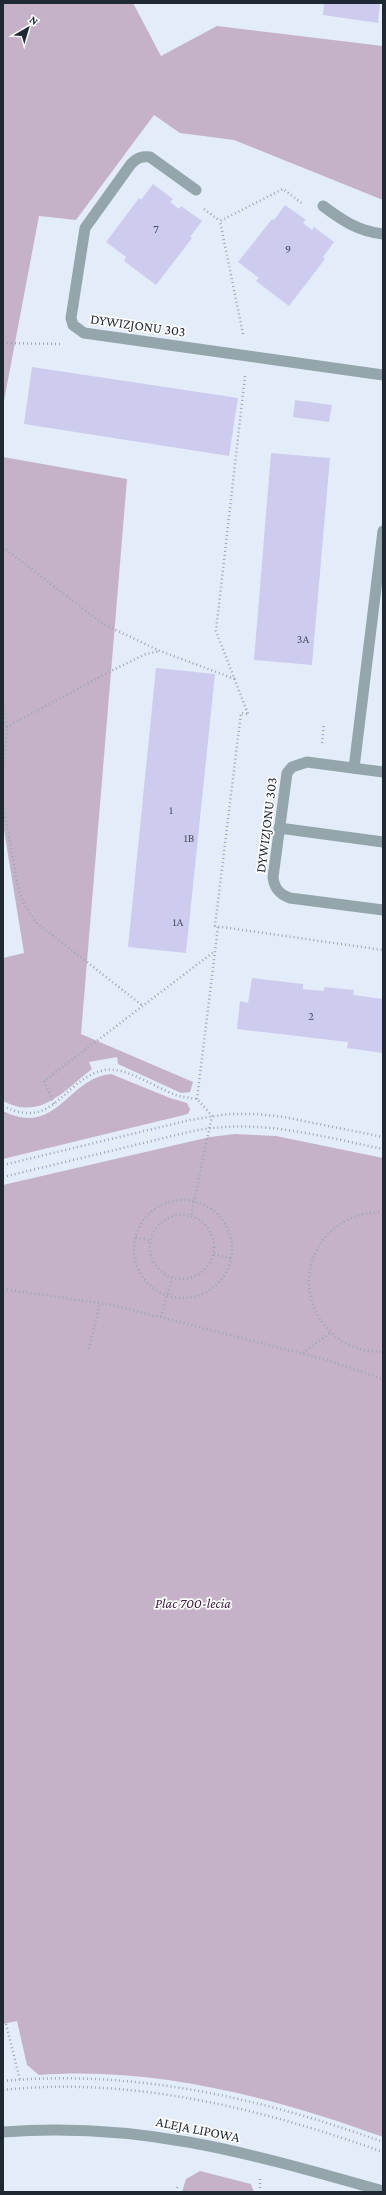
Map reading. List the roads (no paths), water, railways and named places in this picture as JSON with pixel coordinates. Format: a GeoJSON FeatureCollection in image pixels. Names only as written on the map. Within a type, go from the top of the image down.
{"type":"FeatureCollection","features":[{"type":"Feature","properties":{"kind":"street","name":"DYWIZJONU 303"},"geometry":{"type":"LineString","coordinates":[[196,190],[150,157],[143,156],[136,159],[131,164],[85,228],[71,318],[73,325],[84,333],[383,375]]}},
{"type":"Feature","properties":{"kind":"street"},"geometry":{"type":"LineString","coordinates":[[323,206],[347,224],[362,231],[383,234]]}},
{"type":"Feature","properties":{"kind":"street"},"geometry":{"type":"LineString","coordinates":[[354,768],[383,531]]}},
{"type":"Feature","properties":{"kind":"street","name":"DYWIZJONU 303"},"geometry":{"type":"LineString","coordinates":[[383,772],[307,762],[292,767],[287,773],[273,877],[276,890],[282,895],[383,910]]}},
{"type":"Feature","properties":{"kind":"street"},"geometry":{"type":"LineString","coordinates":[[280,828],[383,842]]}},
{"type":"Feature","properties":{"kind":"street","name":"ALEJA LIPOWA"},"geometry":{"type":"LineString","coordinates":[[3,2132],[47,2129],[84,2130],[167,2137],[240,2152],[383,2191]]}},
{"type":"Feature","properties":{"kind":"park label","name":"Plac 700-lecia"},"geometry":{"type":"Point","coordinates":[193,1603]}}]}
